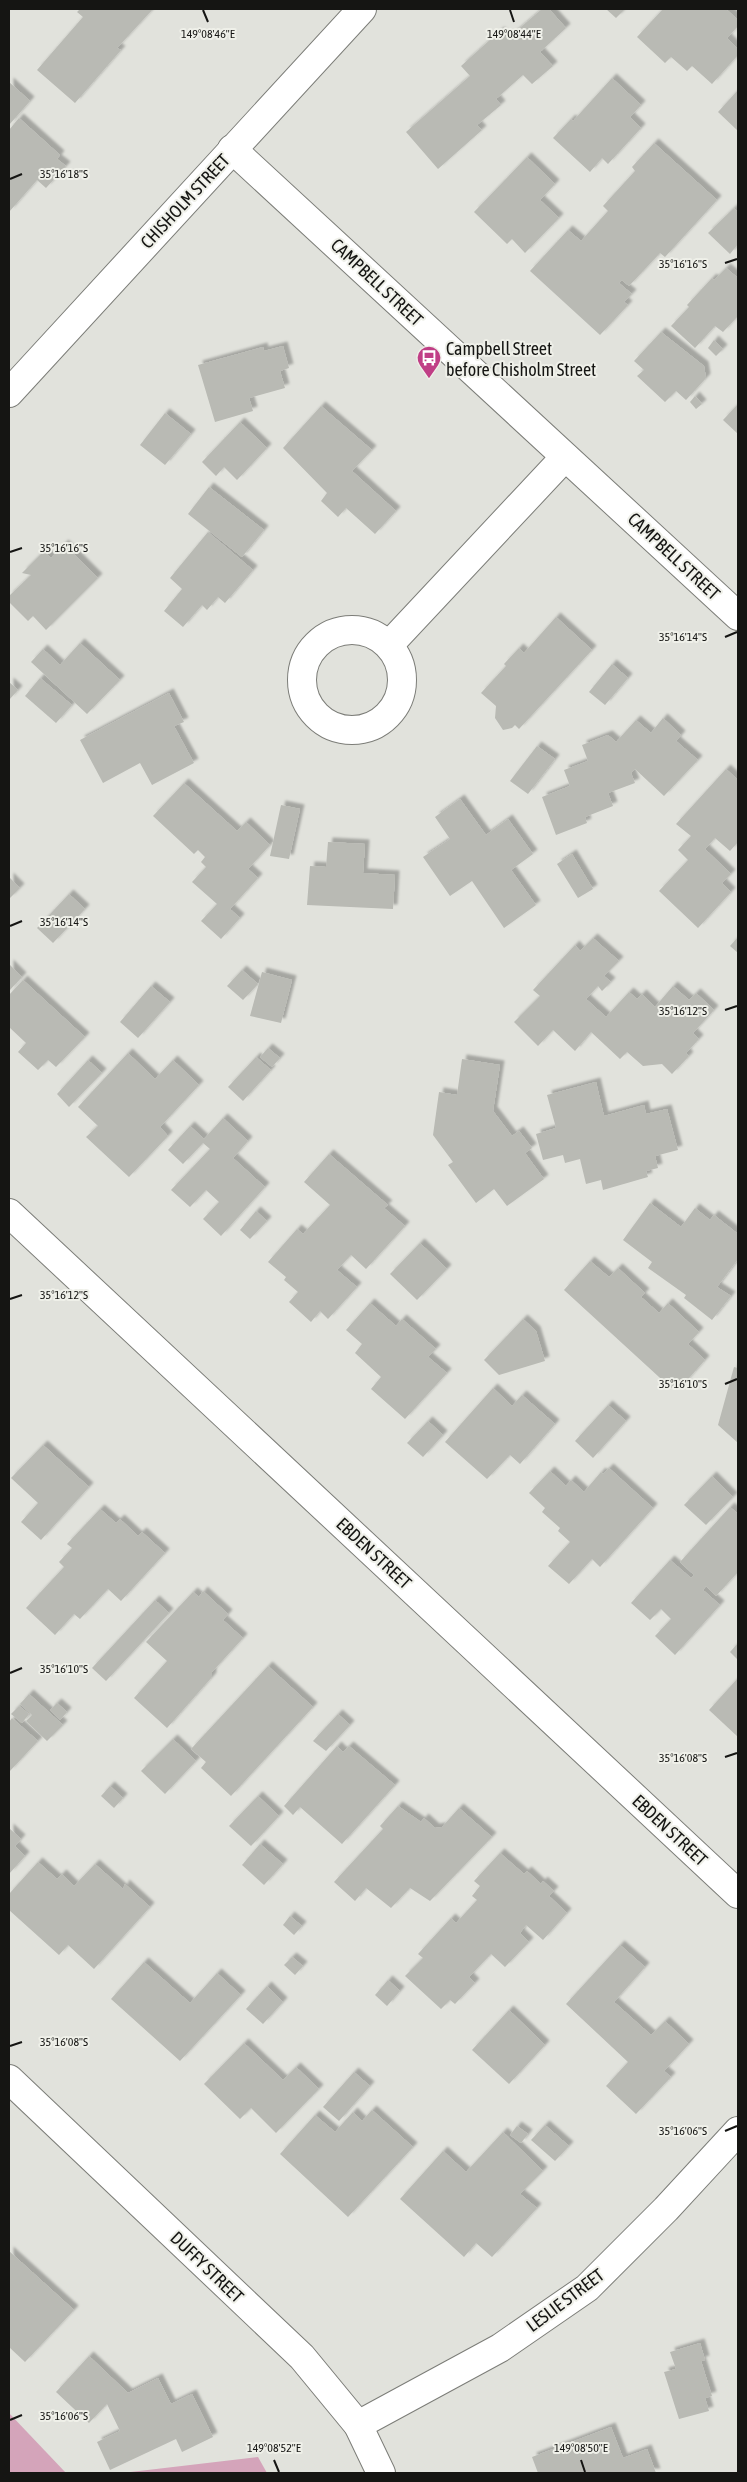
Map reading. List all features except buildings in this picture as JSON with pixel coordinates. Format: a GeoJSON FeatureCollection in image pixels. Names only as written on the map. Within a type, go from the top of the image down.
{"type":"FeatureCollection","features":[{"type":"Feature","properties":{"kind":"street","name":"CHISHOLM STREET"},"geometry":{"type":"LineString","coordinates":[[9,393],[362,9]]}},
{"type":"Feature","properties":{"kind":"street","name":"CAMPBELL STREET"},"geometry":{"type":"LineString","coordinates":[[232,149],[738,616]]}},
{"type":"Feature","properties":{"kind":"street"},"geometry":{"type":"LineString","coordinates":[[389,645],[565,456]]}},
{"type":"Feature","properties":{"kind":"street","name":"EBDEN STREET"},"geometry":{"type":"LineString","coordinates":[[9,1213],[738,1894]]}},
{"type":"Feature","properties":{"kind":"street","name":"DUFFY STREET"},"geometry":{"type":"LineString","coordinates":[[9,2079],[302,2357],[358,2426],[381,2473]]}},
{"type":"Feature","properties":{"kind":"street","name":"LESLIE STREET"},"geometry":{"type":"LineString","coordinates":[[358,2426],[500,2348],[587,2288],[666,2209],[738,2131]]}},
{"type":"Feature","properties":{"kind":"shaded area"},"geometry":{"type":"Polygon","coordinates":[[[9,2413],[66,2473],[9,2473],[9,2413]]]}},
{"type":"Feature","properties":{"kind":"shaded area"},"geometry":{"type":"Polygon","coordinates":[[[258,2457],[267,2473],[122,2473],[258,2457]]]}},
{"type":"Feature","properties":{"kind":"place","name":"Campbell Street before Chisholm Street"},"geometry":{"type":"Point","coordinates":[429,379]}}]}
